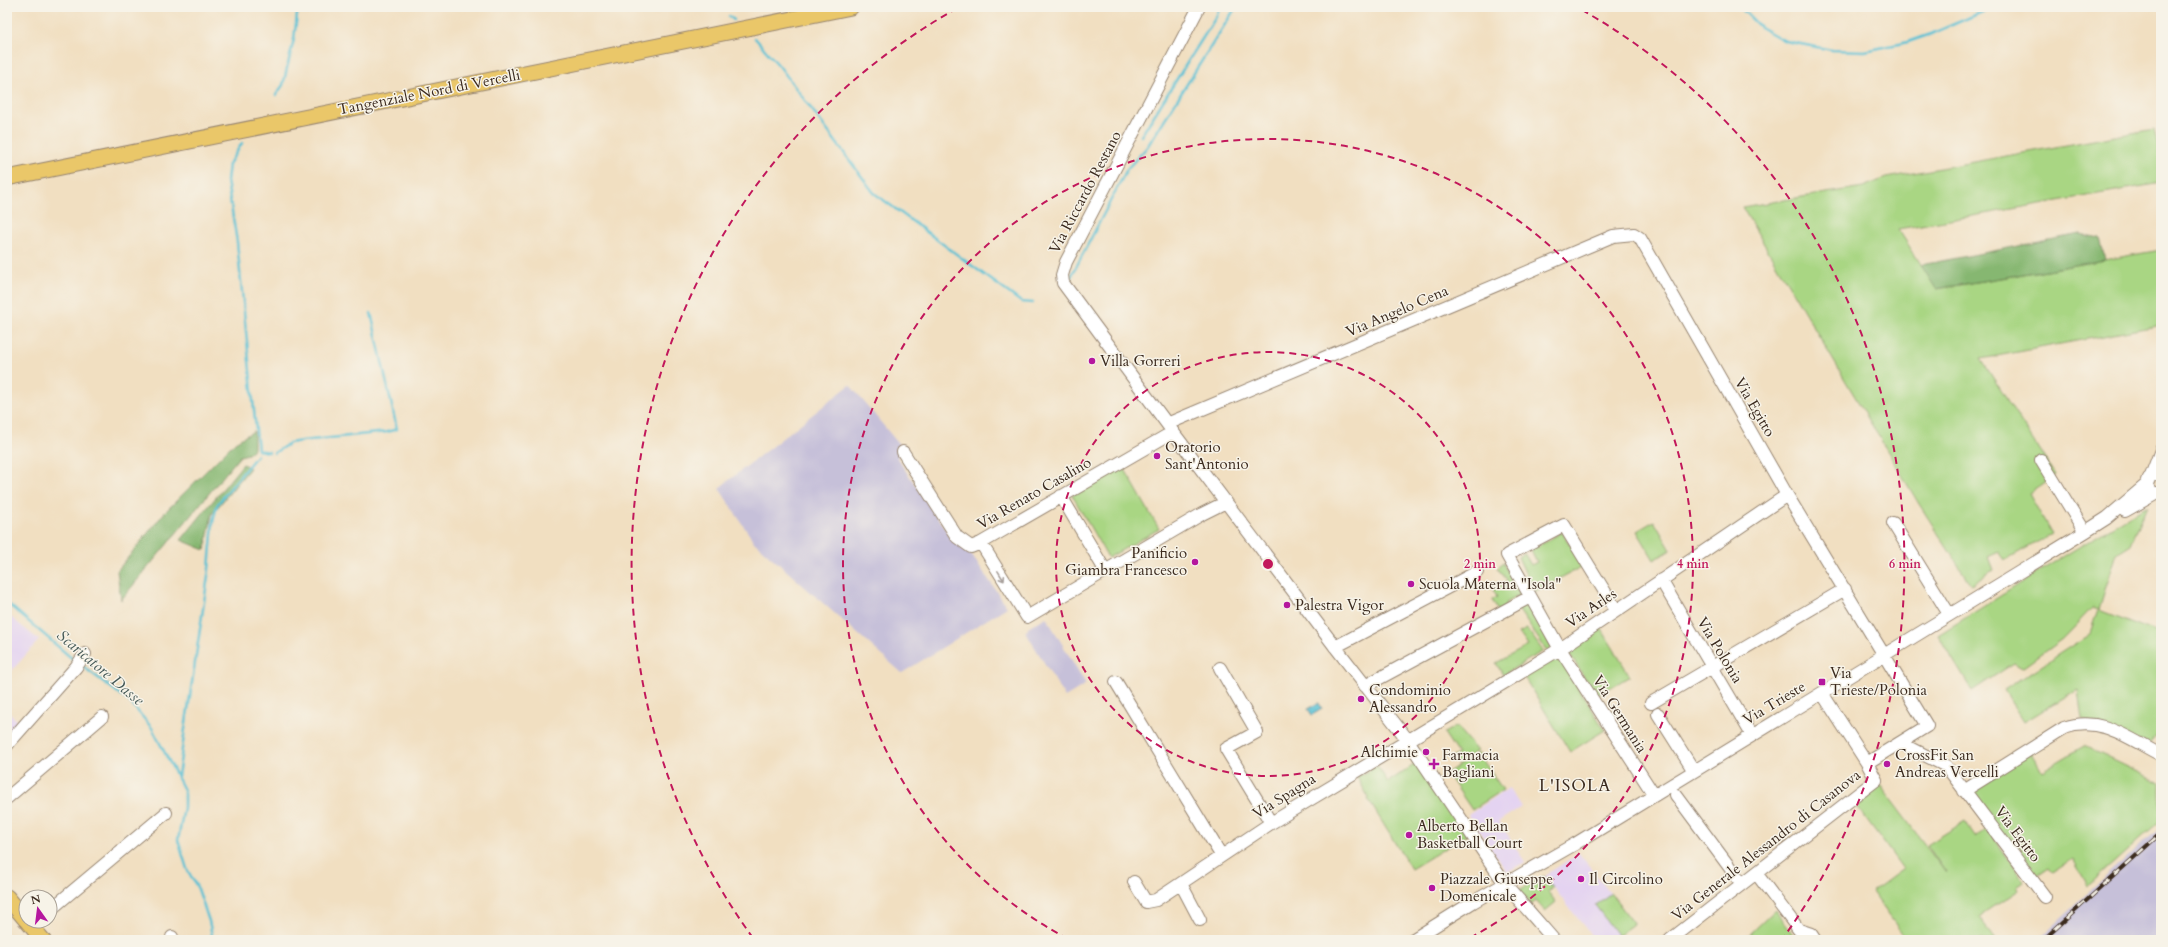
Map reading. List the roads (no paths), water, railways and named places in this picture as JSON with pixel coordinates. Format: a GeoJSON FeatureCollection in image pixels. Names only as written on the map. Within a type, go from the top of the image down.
{"type":"FeatureCollection","features":[{"type":"Feature","properties":{"kind":"main road","name":"Tangenziale Nord di Vercelli"},"geometry":{"type":"LineString","coordinates":[[7,178],[851,7]]}},
{"type":"Feature","properties":{"kind":"main road"},"geometry":{"type":"LineString","coordinates":[[7,897],[18,909]]}},
{"type":"Feature","properties":{"kind":"main road"},"geometry":{"type":"LineString","coordinates":[[35,929],[43,940]]}},
{"type":"Feature","properties":{"kind":"street","name":"Via Riccardo Restano"},"geometry":{"type":"LineString","coordinates":[[1199,7],[1066,262],[1062,275],[1064,283],[1170,428],[1335,647],[1407,739],[1506,884],[1554,940]]}},
{"type":"Feature","properties":{"kind":"street","name":"Via Angelo Cena"},"geometry":{"type":"LineString","coordinates":[[1170,428],[1613,236],[1634,234],[1640,238]]}},
{"type":"Feature","properties":{"kind":"street","name":"Via Egitto"},"geometry":{"type":"LineString","coordinates":[[1640,238],[1787,495],[1928,726],[1867,763]]}},
{"type":"Feature","properties":{"kind":"street","name":"Via Renato Casalino"},"geometry":{"type":"LineString","coordinates":[[903,452],[957,537],[971,547],[981,543],[1061,496],[1170,428]]}},
{"type":"Feature","properties":{"kind":"street"},"geometry":{"type":"LineString","coordinates":[[2159,493],[2151,492],[2153,478],[2161,450]]}},
{"type":"Feature","properties":{"kind":"street"},"geometry":{"type":"LineString","coordinates":[[2041,460],[2085,532]]}},
{"type":"Feature","properties":{"kind":"street"},"geometry":{"type":"LineString","coordinates":[[2107,518],[2153,478]]}},
{"type":"Feature","properties":{"kind":"street"},"geometry":{"type":"LineString","coordinates":[[2107,518],[2159,493]]}},
{"type":"Feature","properties":{"kind":"street","name":"Via Arles"},"geometry":{"type":"LineString","coordinates":[[1407,739],[1560,649],[1787,495]]}},
{"type":"Feature","properties":{"kind":"street"},"geometry":{"type":"LineString","coordinates":[[1061,496],[1105,570]]}},
{"type":"Feature","properties":{"kind":"street"},"geometry":{"type":"LineString","coordinates":[[981,543],[1027,617],[1105,570],[1226,502]]}},
{"type":"Feature","properties":{"kind":"street","name":"Via Trieste"},"geometry":{"type":"LineString","coordinates":[[1412,940],[1654,796],[2107,518]]}},
{"type":"Feature","properties":{"kind":"street"},"geometry":{"type":"LineString","coordinates":[[1893,523],[1949,614]]}},
{"type":"Feature","properties":{"kind":"street","name":"Via Germania"},"geometry":{"type":"LineString","coordinates":[[1616,610],[1564,525],[1507,555],[1560,649],[1654,796]]}},
{"type":"Feature","properties":{"kind":"street"},"geometry":{"type":"LineString","coordinates":[[1335,647],[1476,572]]}},
{"type":"Feature","properties":{"kind":"street","name":"Via Polonia"},"geometry":{"type":"LineString","coordinates":[[1661,580],[1752,735]]}},
{"type":"Feature","properties":{"kind":"street"},"geometry":{"type":"LineString","coordinates":[[1651,703],[1845,590]]}},
{"type":"Feature","properties":{"kind":"street"},"geometry":{"type":"LineString","coordinates":[[1365,686],[1530,597]]}},
{"type":"Feature","properties":{"kind":"street"},"geometry":{"type":"LineString","coordinates":[[7,745],[81,660]]}},
{"type":"Feature","properties":{"kind":"street"},"geometry":{"type":"LineString","coordinates":[[1220,668],[1257,732],[1226,749],[1270,823]]}},
{"type":"Feature","properties":{"kind":"street"},"geometry":{"type":"LineString","coordinates":[[1116,682],[1221,855]]}},
{"type":"Feature","properties":{"kind":"street","name":"Via Generale Alessandro di Casanova"},"geometry":{"type":"LineString","coordinates":[[1670,940],[1876,780],[1867,763],[1822,693]]}},
{"type":"Feature","properties":{"kind":"street"},"geometry":{"type":"LineString","coordinates":[[1658,714],[1694,771]]}},
{"type":"Feature","properties":{"kind":"street"},"geometry":{"type":"LineString","coordinates":[[7,798],[102,717]]}},
{"type":"Feature","properties":{"kind":"street"},"geometry":{"type":"LineString","coordinates":[[1964,790],[2064,728],[2084,723],[2104,726],[2161,755]]}},
{"type":"Feature","properties":{"kind":"street","name":"Via Spagna"},"geometry":{"type":"LineString","coordinates":[[1134,882],[1146,902],[1156,900],[1270,823],[1407,739]]}},
{"type":"Feature","properties":{"kind":"street","name":"Via Egitto"},"geometry":{"type":"LineString","coordinates":[[1901,743],[1946,766],[2045,897]]}},
{"type":"Feature","properties":{"kind":"street"},"geometry":{"type":"LineString","coordinates":[[1676,796],[1742,884]]}},
{"type":"Feature","properties":{"kind":"street"},"geometry":{"type":"LineString","coordinates":[[58,903],[166,813]]}},
{"type":"Feature","properties":{"kind":"street"},"geometry":{"type":"LineString","coordinates":[[1756,873],[1799,930],[1811,934],[1815,940]]}},
{"type":"Feature","properties":{"kind":"street"},"geometry":{"type":"LineString","coordinates":[[1181,884],[1200,920]]}},
{"type":"Feature","properties":{"kind":"water"},"geometry":{"type":"Polygon","coordinates":[[[1319,703],[1322,709],[1312,715],[1308,709],[1319,703]]]}},
{"type":"Feature","properties":{"kind":"waterway"},"geometry":{"type":"LineString","coordinates":[[276,95],[283,85],[294,39],[298,7]]}},
{"type":"Feature","properties":{"kind":"waterway"},"geometry":{"type":"LineString","coordinates":[[1141,136],[1216,17],[1220,7]]}},
{"type":"Feature","properties":{"kind":"waterway"},"geometry":{"type":"LineString","coordinates":[[1071,277],[1127,169],[1147,147],[1236,7]]}},
{"type":"Feature","properties":{"kind":"waterway"},"geometry":{"type":"LineString","coordinates":[[1740,7],[1760,27],[1785,41],[1832,50],[1865,51],[1908,42],[1931,34],[1994,7]]}},
{"type":"Feature","properties":{"kind":"waterway"},"geometry":{"type":"LineString","coordinates":[[729,16],[734,20]]}},
{"type":"Feature","properties":{"kind":"waterway"},"geometry":{"type":"LineString","coordinates":[[755,38],[780,67],[874,193],[1021,302],[1033,303]]}},
{"type":"Feature","properties":{"kind":"waterway"},"geometry":{"type":"LineString","coordinates":[[242,143],[229,164],[227,181],[237,242],[258,450],[269,452]]}},
{"type":"Feature","properties":{"kind":"waterway"},"geometry":{"type":"LineString","coordinates":[[274,453],[290,443],[387,432],[397,429],[371,313]]}},
{"type":"Feature","properties":{"kind":"waterway"},"geometry":{"type":"LineString","coordinates":[[178,776],[209,569],[213,522],[217,505],[257,455]]}},
{"type":"Feature","properties":{"kind":"waterway","name":"Scaricatore Dasse"},"geometry":{"type":"LineString","coordinates":[[7,603],[75,661]]}},
{"type":"Feature","properties":{"kind":"waterway","name":"Scaricatore Dasse"},"geometry":{"type":"LineString","coordinates":[[81,665],[129,701],[152,728],[184,790],[184,808],[178,840],[187,869],[198,889],[209,921],[213,940]]}},
{"type":"Feature","properties":{"kind":"railway"},"geometry":{"type":"LineString","coordinates":[[2043,940],[2161,833]]}},
{"type":"Feature","properties":{"kind":"place","name":"Villa Gorreri"},"geometry":{"type":"Point","coordinates":[1092,361]}},
{"type":"Feature","properties":{"kind":"place","name":"Oratorio Sant'Antonio"},"geometry":{"type":"Point","coordinates":[1157,456]}},
{"type":"Feature","properties":{"kind":"place","name":"Panificio Giambra Francesco"},"geometry":{"type":"Point","coordinates":[1195,562]}},
{"type":"Feature","properties":{"kind":"place","name":"Scuola Materna \"Isola\""},"geometry":{"type":"Point","coordinates":[1411,584]}},
{"type":"Feature","properties":{"kind":"place","name":"Palestra Vigor"},"geometry":{"type":"Point","coordinates":[1287,605]}},
{"type":"Feature","properties":{"kind":"place","name":"Via Trieste/Polonia"},"geometry":{"type":"Point","coordinates":[1822,682]}},
{"type":"Feature","properties":{"kind":"place","name":"Condominio Alessandro"},"geometry":{"type":"Point","coordinates":[1361,699]}},
{"type":"Feature","properties":{"kind":"place","name":"Alchimie"},"geometry":{"type":"Point","coordinates":[1426,752]}},
{"type":"Feature","properties":{"kind":"place","name":"Farmacia Bagliani"},"geometry":{"type":"Point","coordinates":[1434,764]}},
{"type":"Feature","properties":{"kind":"place","name":"CrossFit San Andreas Vercelli"},"geometry":{"type":"Point","coordinates":[1887,764]}},
{"type":"Feature","properties":{"kind":"place","name":"Alberto Bellan Basketball Court"},"geometry":{"type":"Point","coordinates":[1409,835]}},
{"type":"Feature","properties":{"kind":"place","name":"Il Circolino"},"geometry":{"type":"Point","coordinates":[1581,879]}},
{"type":"Feature","properties":{"kind":"place","name":"Piazzale Giuseppe Domenicale"},"geometry":{"type":"Point","coordinates":[1432,888]}},
{"type":"Feature","properties":{"kind":"district","name":"L'ISOLA"},"geometry":{"type":"Point","coordinates":[1575,785]}}]}
